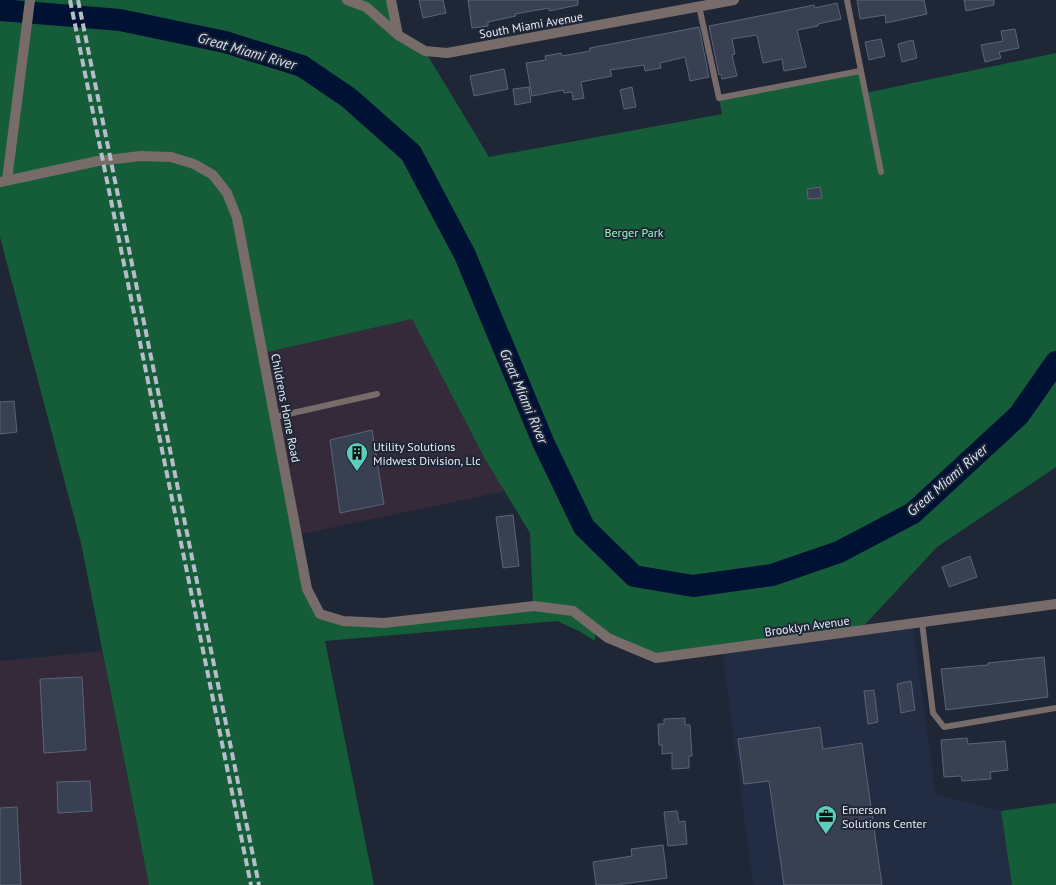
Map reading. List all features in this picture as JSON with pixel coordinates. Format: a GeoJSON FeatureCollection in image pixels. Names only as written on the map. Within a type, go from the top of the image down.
{"type":"FeatureCollection","features":[{"type":"Feature","properties":{"kind":"street"},"geometry":{"type":"LineString","coordinates":[[4,181],[30,0]]}},
{"type":"Feature","properties":{"kind":"street","name":"South Miami Avenue"},"geometry":{"type":"LineString","coordinates":[[347,0],[366,7],[398,36],[425,52],[447,53],[734,0]]}},
{"type":"Feature","properties":{"kind":"street"},"geometry":{"type":"LineString","coordinates":[[390,0],[398,36]]}},
{"type":"Feature","properties":{"kind":"street","name":"Childrens Home Road"},"geometry":{"type":"LineString","coordinates":[[4,181],[98,161],[141,156],[171,157],[194,164],[213,175],[227,193],[237,218],[307,589],[320,614],[343,621],[384,622],[534,606],[573,611]]}},
{"type":"Feature","properties":{"kind":"street","name":"Brooklyn Avenue"},"geometry":{"type":"LineString","coordinates":[[573,611],[608,638],[656,658],[1056,604]]}},
{"type":"Feature","properties":{"kind":"lane"},"geometry":{"type":"LineString","coordinates":[[847,0],[881,172]]}},
{"type":"Feature","properties":{"kind":"lane"},"geometry":{"type":"LineString","coordinates":[[699,6],[719,98],[860,71]]}},
{"type":"Feature","properties":{"kind":"lane"},"geometry":{"type":"LineString","coordinates":[[275,417],[377,394]]}},
{"type":"Feature","properties":{"kind":"lane"},"geometry":{"type":"LineString","coordinates":[[922,622],[933,714],[944,727],[1056,708]]}},
{"type":"Feature","properties":{"kind":"shaded area"},"geometry":{"type":"Polygon","coordinates":[[[412,319],[485,459],[505,491],[297,535],[263,352],[412,319]]]}},
{"type":"Feature","properties":{"kind":"shaded area"},"geometry":{"type":"Polygon","coordinates":[[[912,623],[936,794],[1001,811],[1012,885],[753,885],[722,650],[912,623]]]}},
{"type":"Feature","properties":{"kind":"shaded area"},"geometry":{"type":"Polygon","coordinates":[[[102,651],[149,885],[0,885],[0,661],[102,651]]]}},
{"type":"Feature","properties":{"kind":"green space","name":"Berger Park"},"geometry":{"type":"Polygon","coordinates":[[[0,0],[391,0],[398,35],[425,51],[489,157],[722,114],[719,98],[860,71],[865,93],[1056,53],[1056,467],[937,547],[859,631],[656,658],[595,628],[595,641],[557,621],[325,641],[374,885],[149,885],[81,543],[0,237],[0,0]],[[412,319],[263,353],[307,589],[320,614],[384,623],[533,606],[530,533],[485,459],[412,319]]]}},
{"type":"Feature","properties":{"kind":"green space"},"geometry":{"type":"Polygon","coordinates":[[[1056,803],[1056,885],[1012,885],[1001,811],[1056,803]]]}},
{"type":"Feature","properties":{"kind":"building"},"geometry":{"type":"Polygon","coordinates":[[[419,0],[443,0],[446,13],[423,18],[419,0]]]}},
{"type":"Feature","properties":{"kind":"building"},"geometry":{"type":"Polygon","coordinates":[[[468,0],[578,0],[578,5],[549,11],[549,8],[515,14],[516,16],[488,22],[488,26],[472,28],[468,0]]]}},
{"type":"Feature","properties":{"kind":"building"},"geometry":{"type":"Polygon","coordinates":[[[857,0],[924,0],[927,14],[886,23],[885,15],[860,19],[857,0]]]}},
{"type":"Feature","properties":{"kind":"building"},"geometry":{"type":"Polygon","coordinates":[[[964,0],[994,0],[994,5],[966,11],[964,0]]]}},
{"type":"Feature","properties":{"kind":"building"},"geometry":{"type":"Polygon","coordinates":[[[837,3],[841,19],[797,30],[806,67],[784,71],[782,59],[763,63],[757,35],[732,39],[735,54],[732,55],[737,76],[722,79],[721,74],[719,75],[709,26],[814,5],[815,8],[837,3]]]}},
{"type":"Feature","properties":{"kind":"building"},"geometry":{"type":"Polygon","coordinates":[[[699,27],[709,77],[690,81],[685,57],[660,63],[661,68],[645,71],[644,65],[610,70],[612,76],[581,82],[584,98],[573,100],[572,92],[564,93],[563,90],[532,96],[526,63],[546,60],[545,56],[561,53],[562,56],[590,51],[590,48],[699,27]]]}},
{"type":"Feature","properties":{"kind":"building"},"geometry":{"type":"Polygon","coordinates":[[[1015,29],[1019,48],[999,52],[1001,58],[985,62],[981,45],[1003,41],[1001,31],[1015,29]]]}},
{"type":"Feature","properties":{"kind":"building"},"geometry":{"type":"Polygon","coordinates":[[[881,39],[885,56],[869,60],[865,42],[881,39]]]}},
{"type":"Feature","properties":{"kind":"building"},"geometry":{"type":"Polygon","coordinates":[[[913,40],[917,58],[902,62],[898,44],[913,40]]]}},
{"type":"Feature","properties":{"kind":"building"},"geometry":{"type":"Polygon","coordinates":[[[504,69],[508,89],[474,96],[470,76],[504,69]]]}},
{"type":"Feature","properties":{"kind":"building"},"geometry":{"type":"Polygon","coordinates":[[[529,87],[531,102],[515,105],[513,89],[529,87]]]}},
{"type":"Feature","properties":{"kind":"building"},"geometry":{"type":"Polygon","coordinates":[[[632,87],[636,107],[624,109],[620,90],[632,87]]]}},
{"type":"Feature","properties":{"kind":"building"},"geometry":{"type":"Polygon","coordinates":[[[820,187],[822,198],[808,199],[807,189],[820,187]]]}},
{"type":"Feature","properties":{"kind":"building"},"geometry":{"type":"Polygon","coordinates":[[[14,401],[17,432],[0,434],[0,402],[14,401]]]}},
{"type":"Feature","properties":{"kind":"building","name":"Utility Solutions Midwest Division, Llc"},"geometry":{"type":"Polygon","coordinates":[[[372,430],[384,504],[340,513],[330,440],[372,430]]]}},
{"type":"Feature","properties":{"kind":"building"},"geometry":{"type":"Polygon","coordinates":[[[513,515],[519,566],[503,568],[496,517],[513,515]]]}},
{"type":"Feature","properties":{"kind":"building"},"geometry":{"type":"Polygon","coordinates":[[[970,556],[977,577],[949,587],[942,567],[970,556]]]}},
{"type":"Feature","properties":{"kind":"building"},"geometry":{"type":"Polygon","coordinates":[[[1044,657],[1048,697],[946,710],[941,669],[1044,657]]]}},
{"type":"Feature","properties":{"kind":"building"},"geometry":{"type":"Polygon","coordinates":[[[82,677],[86,750],[44,753],[40,679],[82,677]]]}},
{"type":"Feature","properties":{"kind":"building"},"geometry":{"type":"Polygon","coordinates":[[[911,681],[915,710],[901,713],[897,684],[911,681]]]}},
{"type":"Feature","properties":{"kind":"building"},"geometry":{"type":"Polygon","coordinates":[[[874,690],[878,722],[868,724],[864,691],[874,690]]]}},
{"type":"Feature","properties":{"kind":"building"},"geometry":{"type":"Polygon","coordinates":[[[685,718],[685,725],[690,725],[692,756],[689,756],[689,768],[672,769],[672,753],[662,754],[662,745],[659,745],[658,724],[664,724],[664,719],[685,718]]]}},
{"type":"Feature","properties":{"kind":"building","name":"Emerson Solutions Center"},"geometry":{"type":"Polygon","coordinates":[[[820,727],[823,749],[862,743],[882,885],[784,885],[769,781],[744,784],[738,739],[820,727]]]}},
{"type":"Feature","properties":{"kind":"building"},"geometry":{"type":"Polygon","coordinates":[[[967,738],[968,744],[1005,741],[1008,770],[990,772],[991,779],[962,781],[961,776],[944,777],[941,740],[967,738]]]}},
{"type":"Feature","properties":{"kind":"building"},"geometry":{"type":"Polygon","coordinates":[[[90,781],[92,811],[58,813],[57,782],[90,781]]]}},
{"type":"Feature","properties":{"kind":"building"},"geometry":{"type":"Polygon","coordinates":[[[17,807],[21,885],[0,885],[0,808],[17,807]]]}},
{"type":"Feature","properties":{"kind":"building"},"geometry":{"type":"Polygon","coordinates":[[[677,811],[679,822],[685,821],[687,844],[668,846],[664,812],[677,811]]]}},
{"type":"Feature","properties":{"kind":"building"},"geometry":{"type":"Polygon","coordinates":[[[663,845],[667,878],[622,885],[596,885],[593,862],[632,856],[631,849],[663,845]]]}},
{"type":"Feature","properties":{"kind":"waterway","name":"Great Miami River"},"geometry":{"type":"LineString","coordinates":[[0,10],[120,20],[225,42],[302,66],[349,98],[411,153],[465,255],[544,444],[584,527],[634,576],[693,586],[772,575],[839,552],[913,513],[1019,415],[1056,362]]}},
{"type":"Feature","properties":{"kind":"railway"},"geometry":{"type":"LineString","coordinates":[[70,0],[251,885]]}},
{"type":"Feature","properties":{"kind":"railway"},"geometry":{"type":"LineString","coordinates":[[78,0],[259,885]]}},
{"type":"Feature","properties":{"kind":"place","name":"Utility Solutions Midwest Division, Llc"},"geometry":{"type":"Point","coordinates":[357,472]}},
{"type":"Feature","properties":{"kind":"place","name":"Emerson Solutions Center"},"geometry":{"type":"Point","coordinates":[826,835]}}]}
